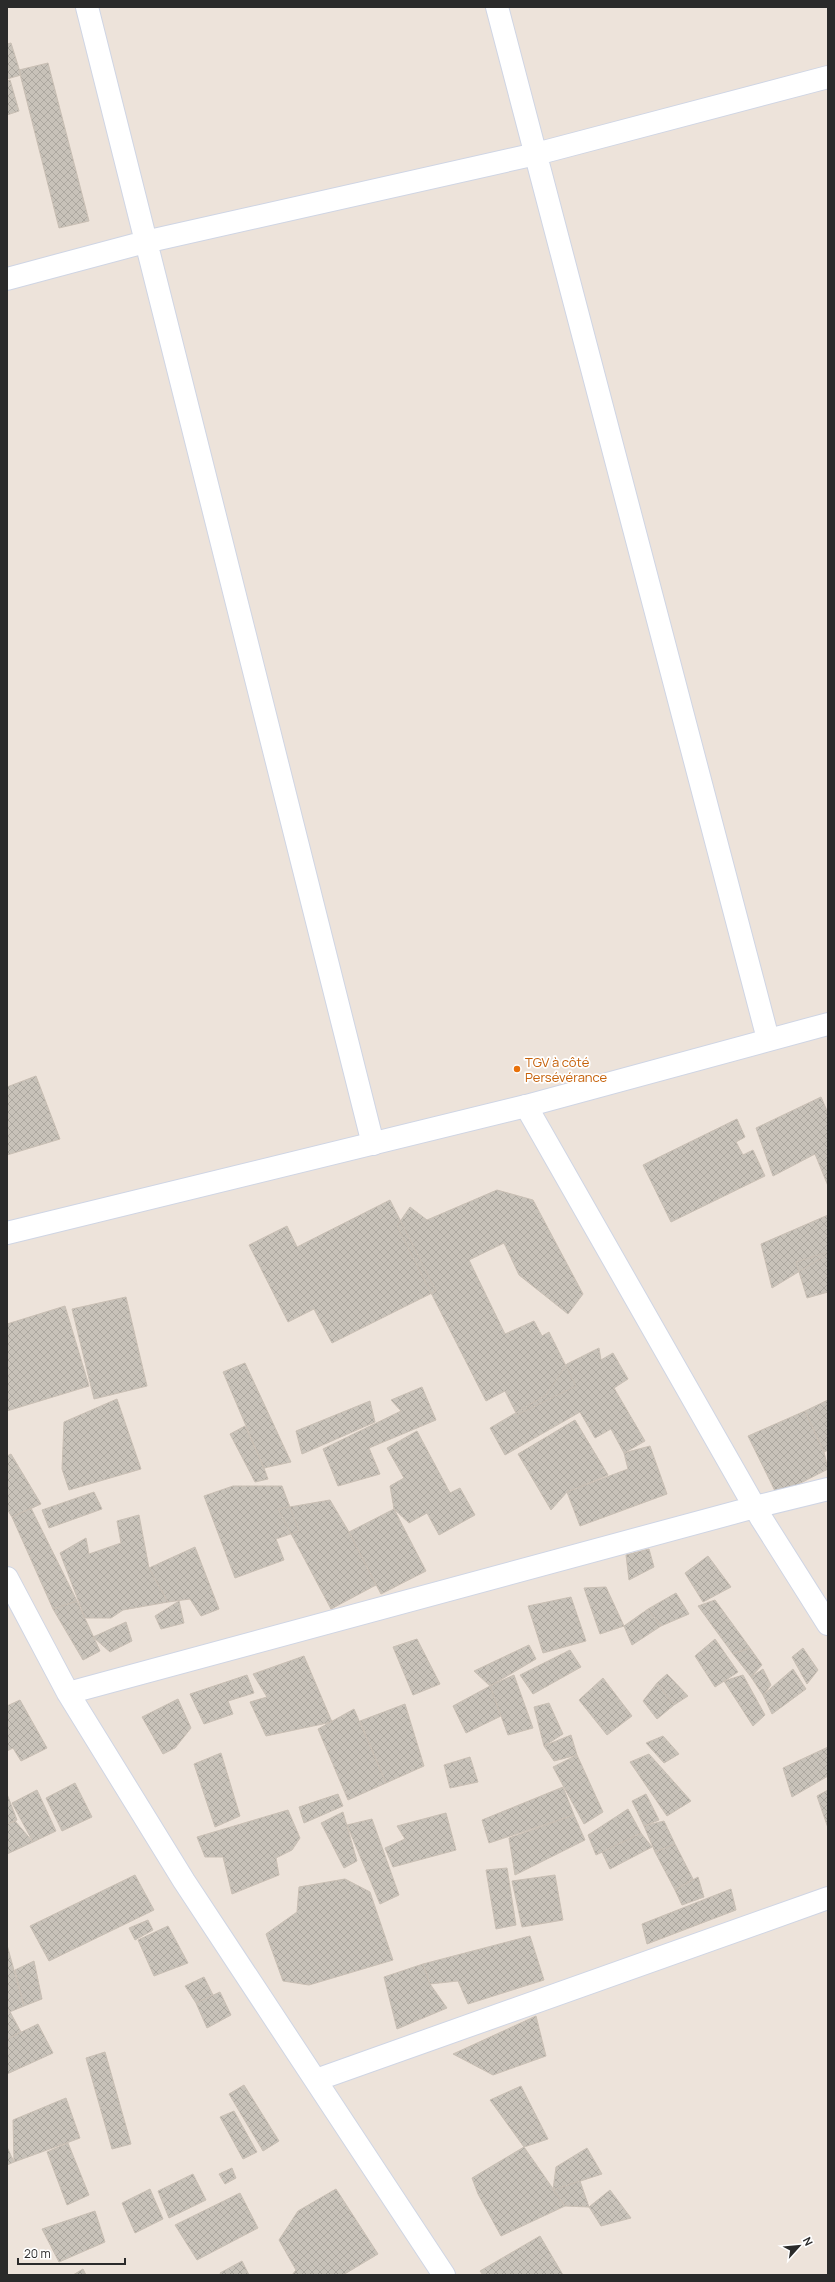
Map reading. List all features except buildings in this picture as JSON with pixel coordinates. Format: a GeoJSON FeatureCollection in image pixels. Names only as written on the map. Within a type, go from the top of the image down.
{"type":"FeatureCollection","features":[{"type":"Feature","properties":{"kind":"street"},"geometry":{"type":"LineString","coordinates":[[87,7],[144,242],[373,1144]]}},
{"type":"Feature","properties":{"kind":"street"},"geometry":{"type":"LineString","coordinates":[[497,7],[768,1039]]}},
{"type":"Feature","properties":{"kind":"street"},"geometry":{"type":"LineString","coordinates":[[7,279],[144,242],[536,154],[828,77]]}},
{"type":"Feature","properties":{"kind":"street"},"geometry":{"type":"LineString","coordinates":[[7,1233],[526,1106],[768,1039],[828,1024]]}},
{"type":"Feature","properties":{"kind":"street"},"geometry":{"type":"LineString","coordinates":[[526,1106],[755,1507],[828,1624]]}},
{"type":"Feature","properties":{"kind":"street"},"geometry":{"type":"LineString","coordinates":[[68,1693],[755,1507],[828,1489]]}},
{"type":"Feature","properties":{"kind":"street"},"geometry":{"type":"LineString","coordinates":[[7,1578],[68,1693],[184,1881],[444,2275]]}},
{"type":"Feature","properties":{"kind":"street"},"geometry":{"type":"LineString","coordinates":[[316,2080],[828,1898]]}},
{"type":"Feature","properties":{"kind":"place","name":"TGV à côté Persévérance"},"geometry":{"type":"Point","coordinates":[517,1069]}}]}
